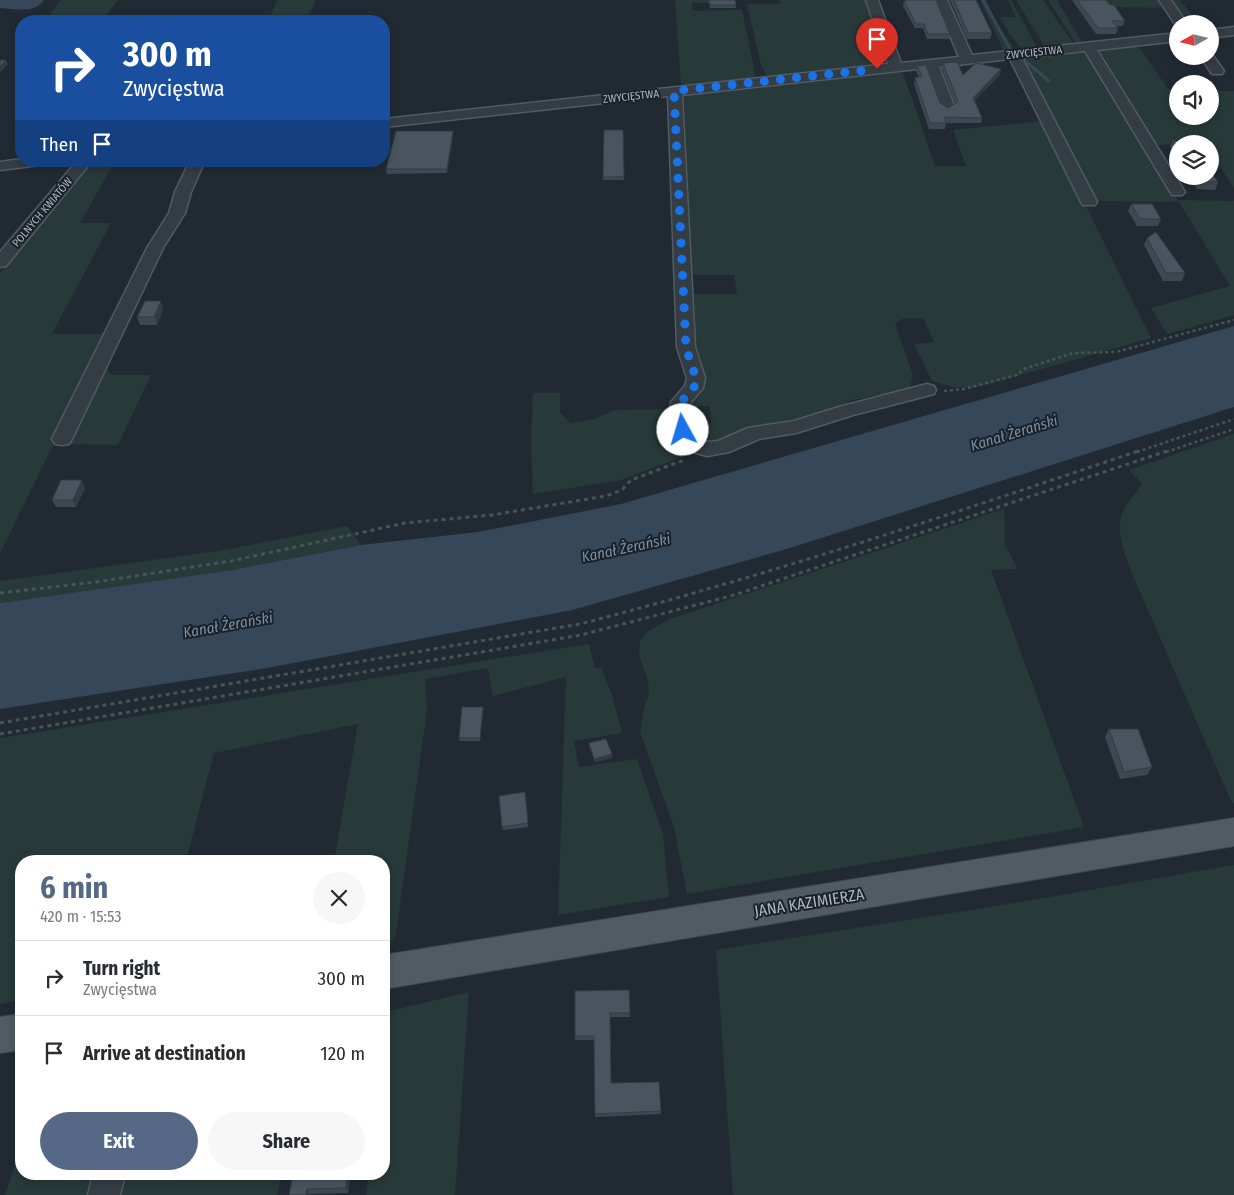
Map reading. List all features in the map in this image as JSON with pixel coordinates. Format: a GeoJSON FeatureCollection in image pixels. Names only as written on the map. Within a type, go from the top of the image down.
{"type":"FeatureCollection","features":[{"type":"Feature","properties":{"kind":"main road","name":"JANA KAZIMIERZA"},"geometry":{"type":"LineString","coordinates":[[390,971],[1234,832]]}},
{"type":"Feature","properties":{"kind":"main road"},"geometry":{"type":"LineString","coordinates":[[0,1035],[15,1033]]}},
{"type":"Feature","properties":{"kind":"street"},"geometry":{"type":"LineString","coordinates":[[872,0],[896,67]]}},
{"type":"Feature","properties":{"kind":"street"},"geometry":{"type":"LineString","coordinates":[[940,0],[967,60]]}},
{"type":"Feature","properties":{"kind":"street"},"geometry":{"type":"LineString","coordinates":[[1165,0],[1175,15]]}},
{"type":"Feature","properties":{"kind":"street"},"geometry":{"type":"LineString","coordinates":[[1219,33],[1234,31]]}},
{"type":"Feature","properties":{"kind":"street","name":"ZWYCIĘSTWA"},"geometry":{"type":"LineString","coordinates":[[390,122],[1169,38]]}},
{"type":"Feature","properties":{"kind":"street"},"geometry":{"type":"LineString","coordinates":[[1089,47],[1177,192]]}},
{"type":"Feature","properties":{"kind":"street"},"geometry":{"type":"LineString","coordinates":[[1014,54],[1089,202]]}},
{"type":"Feature","properties":{"kind":"street"},"geometry":{"type":"LineString","coordinates":[[931,63],[948,108]]}},
{"type":"Feature","properties":{"kind":"street"},"geometry":{"type":"LineString","coordinates":[[1213,65],[1217,71]]}},
{"type":"Feature","properties":{"kind":"street"},"geometry":{"type":"LineString","coordinates":[[674,91],[686,348],[696,378],[694,388],[681,402],[680,415],[683,430],[688,441],[696,446],[707,449],[722,447],[755,433],[796,428],[846,411],[927,390]]}},
{"type":"Feature","properties":{"kind":"street"},"geometry":{"type":"LineString","coordinates":[[0,166],[15,164]]}},
{"type":"Feature","properties":{"kind":"street","name":"POLNYCH KWIATÓW"},"geometry":{"type":"LineString","coordinates":[[0,262],[80,167]]}},
{"type":"Feature","properties":{"kind":"street"},"geometry":{"type":"LineString","coordinates":[[62,439],[156,248],[177,213],[183,192],[195,167]]}},
{"type":"Feature","properties":{"kind":"street"},"geometry":{"type":"LineString","coordinates":[[104,1195],[108,1180]]}},
{"type":"Feature","properties":{"kind":"path"},"geometry":{"type":"LineString","coordinates":[[927,390],[940,391],[982,385],[1017,375],[1024,369],[1072,353],[1116,352],[1234,320]]}},
{"type":"Feature","properties":{"kind":"path"},"geometry":{"type":"LineString","coordinates":[[0,722],[580,624],[733,584],[872,540],[1234,419]]}},
{"type":"Feature","properties":{"kind":"path"},"geometry":{"type":"LineString","coordinates":[[0,734],[581,635],[744,592],[1234,429]]}},
{"type":"Feature","properties":{"kind":"path"},"geometry":{"type":"LineString","coordinates":[[0,593],[96,582],[231,561],[405,524],[492,515],[606,496],[622,490],[631,480],[673,465],[707,449]]}},
{"type":"Feature","properties":{"kind":"shaded area"},"geometry":{"type":"Polygon","coordinates":[[[61,0],[118,0],[107,15],[50,15],[61,0]]]}},
{"type":"Feature","properties":{"kind":"shaded area"},"geometry":{"type":"Polygon","coordinates":[[[277,0],[316,0],[309,15],[271,15],[277,0]]]}},
{"type":"Feature","properties":{"kind":"shaded area"},"geometry":{"type":"Polygon","coordinates":[[[675,0],[708,0],[709,3],[692,3],[693,11],[742,10],[756,78],[681,86],[675,0]]]}},
{"type":"Feature","properties":{"kind":"shaded area"},"geometry":{"type":"Polygon","coordinates":[[[780,0],[866,0],[888,64],[768,77],[761,65],[747,4],[781,4],[780,0]]]}},
{"type":"Feature","properties":{"kind":"shaded area"},"geometry":{"type":"Polygon","coordinates":[[[980,0],[986,0],[998,25],[1016,51],[1007,52],[1003,49],[980,0]]]}},
{"type":"Feature","properties":{"kind":"shaded area"},"geometry":{"type":"Polygon","coordinates":[[[1008,0],[1011,0],[1038,49],[1023,50],[1010,35],[1000,17],[1016,17],[1008,0]]]}},
{"type":"Feature","properties":{"kind":"shaded area"},"geometry":{"type":"Polygon","coordinates":[[[1016,0],[1043,0],[1073,43],[1071,43],[1072,45],[1048,48],[1043,44],[1016,0]]]}},
{"type":"Feature","properties":{"kind":"shaded area"},"geometry":{"type":"Polygon","coordinates":[[[1048,0],[1057,0],[1083,44],[1075,42],[1048,0]]]}},
{"type":"Feature","properties":{"kind":"shaded area"},"geometry":{"type":"Polygon","coordinates":[[[1107,0],[1162,0],[1167,8],[1111,7],[1107,0]]]}},
{"type":"Feature","properties":{"kind":"shaded area"},"geometry":{"type":"Polygon","coordinates":[[[1167,0],[1180,0],[1192,15],[1180,15],[1167,0]]]}},
{"type":"Feature","properties":{"kind":"shaded area"},"geometry":{"type":"Polygon","coordinates":[[[1138,46],[1169,90],[1169,125],[1219,125],[1219,91],[1234,91],[1234,188],[1219,166],[1219,135],[1169,135],[1169,145],[1156,145],[1099,50],[1138,46]]]}},
{"type":"Feature","properties":{"kind":"shaded area"},"geometry":{"type":"Polygon","coordinates":[[[1088,51],[1178,200],[1234,201],[1234,315],[1167,334],[1151,308],[1230,286],[1179,202],[1097,201],[1022,58],[1088,51]]]}},
{"type":"Feature","properties":{"kind":"shaded area"},"geometry":{"type":"Polygon","coordinates":[[[902,70],[935,166],[966,166],[953,130],[1044,121],[1151,338],[974,388],[953,387],[932,381],[914,344],[934,342],[923,318],[902,319],[895,324],[913,375],[910,388],[849,401],[828,414],[711,445],[698,442],[687,425],[711,423],[710,406],[686,407],[696,351],[691,294],[737,294],[734,275],[691,275],[684,96],[902,70]]]}},
{"type":"Feature","properties":{"kind":"shaded area"},"geometry":{"type":"Polygon","coordinates":[[[89,167],[112,167],[80,223],[111,223],[52,334],[108,334],[0,553],[0,273],[89,167]]]}},
{"type":"Feature","properties":{"kind":"shaded area"},"geometry":{"type":"Polygon","coordinates":[[[107,369],[112,375],[151,375],[118,445],[68,444],[107,369]]]}},
{"type":"Feature","properties":{"kind":"shaded area"},"geometry":{"type":"Polygon","coordinates":[[[533,393],[560,393],[560,413],[571,423],[594,419],[615,410],[675,409],[700,450],[621,480],[533,494],[531,444],[533,393]]]}},
{"type":"Feature","properties":{"kind":"shaded area"},"geometry":{"type":"Polygon","coordinates":[[[1234,434],[1234,803],[1232,803],[1130,569],[1122,542],[1120,521],[1124,510],[1142,484],[1129,470],[1234,434]]]}},
{"type":"Feature","properties":{"kind":"shaded area"},"geometry":{"type":"Polygon","coordinates":[[[1004,509],[1005,545],[1018,569],[991,570],[1084,827],[687,894],[674,827],[640,732],[645,704],[649,695],[648,681],[639,655],[640,641],[647,632],[670,619],[1004,509]]]}},
{"type":"Feature","properties":{"kind":"shaded area"},"geometry":{"type":"Polygon","coordinates":[[[348,526],[361,545],[232,570],[0,603],[0,581],[218,551],[348,526]]]}},
{"type":"Feature","properties":{"kind":"shaded area"},"geometry":{"type":"Polygon","coordinates":[[[589,644],[595,668],[601,667],[612,695],[622,733],[574,741],[579,767],[637,759],[663,834],[669,897],[558,915],[566,677],[493,696],[488,668],[425,679],[427,710],[395,940],[390,941],[390,855],[335,855],[358,724],[214,753],[188,855],[15,855],[15,1001],[0,1004],[0,738],[589,644]]]}},
{"type":"Feature","properties":{"kind":"shaded area"},"geometry":{"type":"Polygon","coordinates":[[[1234,865],[1234,1195],[733,1195],[716,950],[1009,904],[1234,865]]]}},
{"type":"Feature","properties":{"kind":"shaded area"},"geometry":{"type":"Polygon","coordinates":[[[469,992],[455,1195],[366,1195],[368,1180],[390,1180],[390,1011],[469,992]]]}},
{"type":"Feature","properties":{"kind":"shaded area"},"geometry":{"type":"Polygon","coordinates":[[[15,1164],[15,1180],[100,1180],[96,1195],[5,1195],[15,1164]]]}},
{"type":"Feature","properties":{"kind":"shaded area"},"geometry":{"type":"Polygon","coordinates":[[[119,1180],[280,1180],[277,1195],[115,1195],[119,1180]]]}},
{"type":"Feature","properties":{"kind":"water"},"geometry":{"type":"Polygon","coordinates":[[[0,0],[44,0],[35,7],[24,10],[0,8],[0,0]]]}},
{"type":"Feature","properties":{"kind":"water","name":"Kanał Żerański"},"geometry":{"type":"Polygon","coordinates":[[[1234,326],[1234,407],[790,548],[572,610],[267,668],[0,709],[0,603],[232,570],[361,545],[478,532],[621,504],[1234,326]]]}},
{"type":"Feature","properties":{"kind":"building"},"geometry":{"type":"Polygon","coordinates":[[[709,0],[735,0],[736,5],[710,5],[709,0]]]}},
{"type":"Feature","properties":{"kind":"building"},"geometry":{"type":"Polygon","coordinates":[[[936,0],[950,34],[928,34],[924,24],[916,24],[904,1],[936,0]]]}},
{"type":"Feature","properties":{"kind":"building"},"geometry":{"type":"Polygon","coordinates":[[[954,0],[976,0],[992,33],[968,33],[954,0]]]}},
{"type":"Feature","properties":{"kind":"building"},"geometry":{"type":"Polygon","coordinates":[[[1077,0],[1106,0],[1110,5],[1114,5],[1125,21],[1112,21],[1118,28],[1098,28],[1077,0]]]}},
{"type":"Feature","properties":{"kind":"building"},"geometry":{"type":"Polygon","coordinates":[[[0,60],[6,60],[0,67],[0,60]]]}},
{"type":"Feature","properties":{"kind":"building"},"geometry":{"type":"Polygon","coordinates":[[[957,62],[963,75],[976,63],[1001,69],[973,98],[982,118],[944,117],[946,123],[930,123],[915,78],[922,76],[917,66],[926,65],[940,103],[948,108],[958,102],[943,63],[957,62]]]}},
{"type":"Feature","properties":{"kind":"building"},"geometry":{"type":"Polygon","coordinates":[[[604,130],[623,130],[624,177],[603,177],[604,130]]]}},
{"type":"Feature","properties":{"kind":"building"},"geometry":{"type":"Polygon","coordinates":[[[396,131],[453,131],[447,169],[386,169],[387,167],[390,167],[390,154],[396,131]]]}},
{"type":"Feature","properties":{"kind":"building"},"geometry":{"type":"Polygon","coordinates":[[[1131,204],[1152,204],[1161,219],[1140,219],[1131,204]]]}},
{"type":"Feature","properties":{"kind":"building"},"geometry":{"type":"Polygon","coordinates":[[[1156,232],[1185,273],[1166,273],[1147,238],[1156,232]]]}},
{"type":"Feature","properties":{"kind":"building"},"geometry":{"type":"Polygon","coordinates":[[[145,301],[161,301],[154,317],[137,317],[145,301]]]}},
{"type":"Feature","properties":{"kind":"building"},"geometry":{"type":"Polygon","coordinates":[[[61,480],[82,480],[73,500],[52,500],[61,480]]]}},
{"type":"Feature","properties":{"kind":"building"},"geometry":{"type":"Polygon","coordinates":[[[462,707],[483,707],[480,738],[459,738],[462,707]]]}},
{"type":"Feature","properties":{"kind":"building"},"geometry":{"type":"Polygon","coordinates":[[[1109,729],[1138,729],[1152,767],[1124,772],[1109,729]]]}},
{"type":"Feature","properties":{"kind":"building"},"geometry":{"type":"Polygon","coordinates":[[[606,739],[612,754],[594,759],[589,743],[606,739]]]}},
{"type":"Feature","properties":{"kind":"building"},"geometry":{"type":"Polygon","coordinates":[[[525,792],[528,823],[502,827],[499,796],[525,792]]]}},
{"type":"Feature","properties":{"kind":"building"},"geometry":{"type":"Polygon","coordinates":[[[629,990],[630,1013],[610,1013],[611,1083],[659,1082],[661,1111],[595,1114],[594,1036],[575,1036],[575,991],[629,990]]]}},
{"type":"Feature","properties":{"kind":"building"},"geometry":{"type":"Polygon","coordinates":[[[292,1180],[347,1180],[346,1188],[307,1189],[306,1195],[289,1195],[292,1180]]]}},
{"type":"Feature","properties":{"kind":"waterway"},"geometry":{"type":"LineString","coordinates":[[983,0],[1010,49]]}},
{"type":"Feature","properties":{"kind":"waterway"},"geometry":{"type":"LineString","coordinates":[[1024,60],[1049,81]]}},
{"type":"Feature","properties":{"kind":"route"},"geometry":{"type":"LineString","coordinates":[[683,430],[680,415],[681,402],[694,388],[696,378],[686,348],[674,91],[877,69]]}}]}
